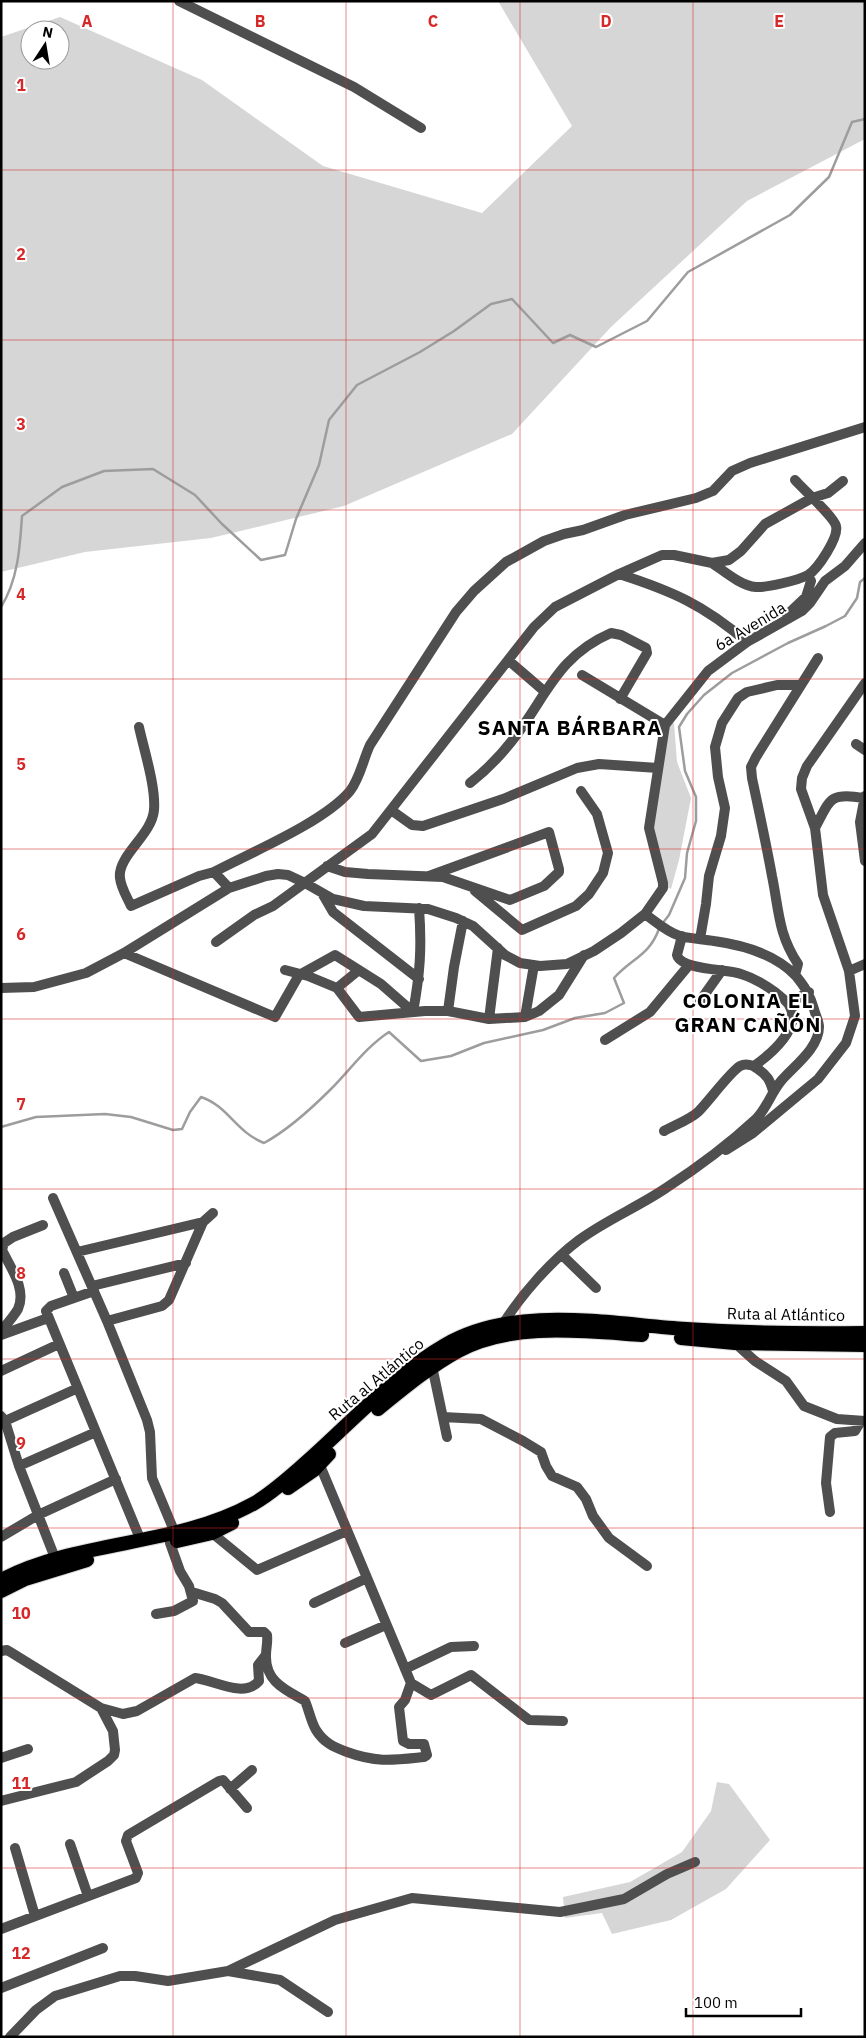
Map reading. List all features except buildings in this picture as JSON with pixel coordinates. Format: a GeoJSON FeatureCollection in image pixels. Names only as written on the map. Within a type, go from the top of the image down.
{"type":"FeatureCollection","features":[{"type":"Feature","properties":{"kind":"highway","name":"Ruta al Atlántico"},"geometry":{"type":"LineString","coordinates":[[1,1591],[25,1579],[79,1562],[172,1538],[216,1521],[254,1503],[291,1476],[391,1386],[421,1362],[446,1344],[482,1330],[503,1324],[536,1320],[573,1320],[771,1334],[865,1333]]}},
{"type":"Feature","properties":{"kind":"highway","name":"Ruta al Atlántico"},"geometry":{"type":"LineString","coordinates":[[1,1580],[55,1558],[141,1541],[212,1533],[250,1515],[314,1470],[318,1463],[378,1410],[432,1366],[460,1350],[478,1343],[530,1331],[601,1332],[734,1343],[800,1346],[865,1345]]}},
{"type":"Feature","properties":{"kind":"street"},"geometry":{"type":"LineString","coordinates":[[179,1],[354,87],[421,128]]}},
{"type":"Feature","properties":{"kind":"street"},"geometry":{"type":"LineString","coordinates":[[139,727],[154,795],[154,811],[150,826],[124,861],[119,875],[121,886],[132,906],[199,876],[214,872],[305,825],[333,806],[350,790],[359,776],[370,745],[456,612],[474,591],[506,562],[544,540],[583,530],[625,514],[696,498],[713,491],[732,471],[768,456],[865,427]]}},
{"type":"Feature","properties":{"kind":"street"},"geometry":{"type":"LineString","coordinates":[[216,942],[254,915],[273,906],[372,834],[534,627],[555,608],[619,574],[662,555],[674,555],[712,564],[753,587],[762,587],[808,575],[826,555],[837,526],[832,518],[795,480]]}},
{"type":"Feature","properties":{"kind":"street"},"geometry":{"type":"LineString","coordinates":[[712,564],[729,560],[741,551],[765,524],[812,498],[828,493],[842,481]]}},
{"type":"Feature","properties":{"kind":"street","name":"6a Avenida"},"geometry":{"type":"LineString","coordinates":[[584,956],[648,916],[663,888],[664,883],[649,834],[665,725],[708,671],[747,642],[802,611],[810,603],[825,580],[845,566],[865,543]]}},
{"type":"Feature","properties":{"kind":"street"},"geometry":{"type":"LineString","coordinates":[[619,574],[661,587],[687,599],[730,627],[747,642]]}},
{"type":"Feature","properties":{"kind":"street"},"geometry":{"type":"LineString","coordinates":[[776,626],[806,597],[811,581],[808,575]]}},
{"type":"Feature","properties":{"kind":"street"},"geometry":{"type":"LineString","coordinates":[[470,784],[487,769],[513,739],[544,691],[568,661],[593,642],[611,633],[621,635],[646,648],[647,653],[620,699]]}},
{"type":"Feature","properties":{"kind":"street"},"geometry":{"type":"LineString","coordinates":[[794,975],[798,964],[786,945],[781,932],[751,767],[799,685],[818,658]]}},
{"type":"Feature","properties":{"kind":"street"},"geometry":{"type":"LineString","coordinates":[[508,660],[544,691]]}},
{"type":"Feature","properties":{"kind":"street"},"geometry":{"type":"LineString","coordinates":[[582,675],[665,725]]}},
{"type":"Feature","properties":{"kind":"street"},"geometry":{"type":"LineString","coordinates":[[692,1169],[753,1133],[774,1117],[818,1079],[846,1043],[855,1016],[849,971],[823,895],[815,828],[801,789],[802,778],[807,766],[865,683]]}},
{"type":"Feature","properties":{"kind":"street"},"geometry":{"type":"LineString","coordinates":[[700,938],[709,876],[721,836],[724,808],[718,777],[716,747],[722,723],[738,698],[746,692],[777,685],[799,685]]}},
{"type":"Feature","properties":{"kind":"street"},"geometry":{"type":"LineString","coordinates":[[391,810],[412,825],[423,826],[503,799],[577,768],[599,764],[658,768]]}},
{"type":"Feature","properties":{"kind":"street"},"geometry":{"type":"LineString","coordinates":[[468,885],[522,930],[582,902],[604,872],[608,853],[597,814],[581,791]]}},
{"type":"Feature","properties":{"kind":"street"},"geometry":{"type":"LineString","coordinates":[[815,828],[828,802],[835,797],[845,795],[864,797],[860,822],[865,861]]}},
{"type":"Feature","properties":{"kind":"street"},"geometry":{"type":"LineString","coordinates":[[327,866],[345,872],[443,877],[510,900],[544,886],[559,872],[559,869],[549,832],[428,876]]}},
{"type":"Feature","properties":{"kind":"street"},"geometry":{"type":"LineString","coordinates":[[214,872],[229,888]]}},
{"type":"Feature","properties":{"kind":"street"},"geometry":{"type":"LineString","coordinates":[[1,988],[34,987],[86,973],[124,953],[229,888],[278,874],[288,875],[333,899],[364,906],[428,909],[463,921],[473,926],[505,955],[520,963],[534,965],[567,964],[584,956]]}},
{"type":"Feature","properties":{"kind":"street"},"geometry":{"type":"LineString","coordinates":[[321,892],[333,912],[419,980]]}},
{"type":"Feature","properties":{"kind":"street"},"geometry":{"type":"LineString","coordinates":[[413,1012],[419,980],[422,938],[419,908]]}},
{"type":"Feature","properties":{"kind":"street"},"geometry":{"type":"LineString","coordinates":[[503,1324],[513,1308],[562,1255],[604,1223],[666,1188],[757,1117],[769,1102],[774,1090],[813,1046],[819,1027],[809,992],[794,975],[778,962],[754,950],[677,935],[648,916]]}},
{"type":"Feature","properties":{"kind":"street"},"geometry":{"type":"LineString","coordinates":[[448,1011],[463,921]]}},
{"type":"Feature","properties":{"kind":"street"},"geometry":{"type":"LineString","coordinates":[[677,935],[677,958],[689,966],[740,973],[760,981],[789,1003],[793,1014],[793,1022],[782,1042],[767,1058],[754,1066]]}},
{"type":"Feature","properties":{"kind":"street"},"geometry":{"type":"LineString","coordinates":[[489,1019],[498,948]]}},
{"type":"Feature","properties":{"kind":"street"},"geometry":{"type":"LineString","coordinates":[[124,953],[275,1017],[299,975],[335,955],[381,984],[413,1012]]}},
{"type":"Feature","properties":{"kind":"street"},"geometry":{"type":"LineString","coordinates":[[285,970],[308,976],[337,988],[358,1017],[448,1011],[489,1019],[525,1017],[539,1010],[559,995],[584,956]]}},
{"type":"Feature","properties":{"kind":"street"},"geometry":{"type":"LineString","coordinates":[[849,971],[865,964]]}},
{"type":"Feature","properties":{"kind":"street"},"geometry":{"type":"LineString","coordinates":[[525,1017],[534,965]]}},
{"type":"Feature","properties":{"kind":"street"},"geometry":{"type":"LineString","coordinates":[[605,1040],[650,1012],[689,966]]}},
{"type":"Feature","properties":{"kind":"street"},"geometry":{"type":"LineString","coordinates":[[337,988],[359,970]]}},
{"type":"Feature","properties":{"kind":"street"},"geometry":{"type":"LineString","coordinates":[[700,1001],[722,970]]}},
{"type":"Feature","properties":{"kind":"street"},"geometry":{"type":"LineString","coordinates":[[789,1003],[809,992]]}},
{"type":"Feature","properties":{"kind":"street"},"geometry":{"type":"LineString","coordinates":[[664,1131],[696,1114],[734,1071],[741,1066],[754,1066],[766,1074],[774,1090]]}},
{"type":"Feature","properties":{"kind":"street"},"geometry":{"type":"LineString","coordinates":[[53,1198],[147,1420],[150,1432],[152,1478],[172,1538],[180,1571],[192,1592],[193,1601],[190,1603],[174,1611],[156,1614]]}},
{"type":"Feature","properties":{"kind":"street"},"geometry":{"type":"LineString","coordinates":[[107,1322],[162,1306],[169,1300],[203,1222],[213,1213]]}},
{"type":"Feature","properties":{"kind":"street"},"geometry":{"type":"LineString","coordinates":[[77,1252],[203,1222]]}},
{"type":"Feature","properties":{"kind":"street"},"geometry":{"type":"LineString","coordinates":[[1,1333],[18,1310],[21,1299],[20,1286],[2,1250],[4,1243],[13,1237],[43,1225]]}},
{"type":"Feature","properties":{"kind":"street"},"geometry":{"type":"LineString","coordinates":[[562,1255],[596,1288]]}},
{"type":"Feature","properties":{"kind":"street"},"geometry":{"type":"LineString","coordinates":[[141,1541],[46,1311],[51,1306],[93,1289],[186,1263]]}},
{"type":"Feature","properties":{"kind":"street"},"geometry":{"type":"LineString","coordinates":[[64,1273],[74,1298]]}},
{"type":"Feature","properties":{"kind":"street"},"geometry":{"type":"LineString","coordinates":[[1,1333],[48,1318]]}},
{"type":"Feature","properties":{"kind":"street"},"geometry":{"type":"LineString","coordinates":[[734,1343],[755,1361],[786,1381],[804,1406],[837,1419],[863,1421]]}},
{"type":"Feature","properties":{"kind":"street"},"geometry":{"type":"LineString","coordinates":[[1,1371],[59,1344]]}},
{"type":"Feature","properties":{"kind":"street"},"geometry":{"type":"LineString","coordinates":[[432,1366],[447,1437]]}},
{"type":"Feature","properties":{"kind":"street"},"geometry":{"type":"LineString","coordinates":[[55,1558],[3,1419],[78,1388]]}},
{"type":"Feature","properties":{"kind":"street"},"geometry":{"type":"LineString","coordinates":[[443,1417],[481,1419],[524,1440],[541,1452],[552,1476],[577,1487],[586,1498],[593,1516],[609,1538],[647,1566]]}},
{"type":"Feature","properties":{"kind":"street"},"geometry":{"type":"LineString","coordinates":[[830,1512],[826,1483],[830,1438],[835,1433],[855,1431],[863,1421]]}},
{"type":"Feature","properties":{"kind":"street"},"geometry":{"type":"LineString","coordinates":[[19,1466],[96,1432]]}},
{"type":"Feature","properties":{"kind":"street"},"geometry":{"type":"LineString","coordinates":[[318,1463],[411,1683],[431,1695],[471,1676],[529,1720],[563,1722]]}},
{"type":"Feature","properties":{"kind":"street"},"geometry":{"type":"LineString","coordinates":[[1,1537],[38,1515],[116,1479]]}},
{"type":"Feature","properties":{"kind":"street"},"geometry":{"type":"LineString","coordinates":[[212,1533],[257,1570],[347,1531]]}},
{"type":"Feature","properties":{"kind":"street"},"geometry":{"type":"LineString","coordinates":[[314,1603],[367,1578]]}},
{"type":"Feature","properties":{"kind":"street"},"geometry":{"type":"LineString","coordinates":[[192,1592],[222,1603],[249,1632],[264,1632],[267,1635],[265,1656],[273,1680],[289,1693],[305,1701],[315,1728],[323,1739],[332,1746],[365,1759],[391,1761],[427,1755],[424,1744],[409,1744],[403,1741],[401,1735],[399,1707],[405,1700],[411,1683]]}},
{"type":"Feature","properties":{"kind":"street"},"geometry":{"type":"LineString","coordinates":[[344,1643],[386,1625]]}},
{"type":"Feature","properties":{"kind":"street"},"geometry":{"type":"LineString","coordinates":[[405,1669],[451,1647],[474,1646]]}},
{"type":"Feature","properties":{"kind":"street"},"geometry":{"type":"LineString","coordinates":[[1,1651],[7,1650],[101,1708],[123,1714],[137,1712],[195,1678],[240,1689],[250,1688],[259,1681],[258,1665],[265,1656]]}},
{"type":"Feature","properties":{"kind":"street"},"geometry":{"type":"LineString","coordinates":[[1,1801],[76,1782],[114,1755],[113,1731],[101,1708]]}},
{"type":"Feature","properties":{"kind":"street"},"geometry":{"type":"LineString","coordinates":[[1,1758],[28,1749]]}},
{"type":"Feature","properties":{"kind":"street"},"geometry":{"type":"LineString","coordinates":[[230,1789],[252,1770]]}},
{"type":"Feature","properties":{"kind":"street"},"geometry":{"type":"LineString","coordinates":[[1,1929],[138,1876],[126,1841],[128,1835],[219,1781],[223,1780],[247,1808]]}},
{"type":"Feature","properties":{"kind":"street"},"geometry":{"type":"LineString","coordinates":[[70,1844],[88,1896]]}},
{"type":"Feature","properties":{"kind":"street"},"geometry":{"type":"LineString","coordinates":[[15,1848],[35,1916]]}},
{"type":"Feature","properties":{"kind":"street"},"geometry":{"type":"LineString","coordinates":[[10,2037],[27,2018],[55,1996],[120,1976],[136,1976],[168,1982],[228,1970],[335,1920],[412,1898],[560,1912],[624,1899],[668,1874],[695,1862]]}},
{"type":"Feature","properties":{"kind":"street"},"geometry":{"type":"LineString","coordinates":[[1,1988],[104,1948]]}},
{"type":"Feature","properties":{"kind":"street"},"geometry":{"type":"LineString","coordinates":[[228,1970],[280,1980],[328,2012]]}},
{"type":"Feature","properties":{"kind":"shaded area"},"geometry":{"type":"Polygon","coordinates":[[[498,1],[865,1],[865,139],[747,201],[611,327],[512,434],[344,506],[211,538],[85,552],[1,572],[1,37],[20,31],[20,70],[70,70],[70,21],[202,80],[323,166],[482,213],[572,126],[498,1]]]}},
{"type":"Feature","properties":{"kind":"shaded area"},"geometry":{"type":"Polygon","coordinates":[[[60,17],[67,20],[51,20],[60,17]]]}},
{"type":"Feature","properties":{"kind":"shaded area"},"geometry":{"type":"Polygon","coordinates":[[[670,723],[674,723],[677,762],[691,798],[679,860],[671,889],[666,887],[650,828],[670,723]]]}},
{"type":"Feature","properties":{"kind":"shaded area"},"geometry":{"type":"Polygon","coordinates":[[[717,1782],[729,1784],[770,1840],[726,1889],[671,1920],[612,1934],[602,1913],[565,1918],[563,1897],[630,1882],[682,1852],[711,1811],[717,1782]]]}},
{"type":"Feature","properties":{"kind":"waterway"},"geometry":{"type":"LineString","coordinates":[[1,607],[15,575],[22,516],[62,487],[104,471],[153,469],[195,495],[222,524],[261,560],[285,555],[296,519],[319,465],[329,420],[357,385],[420,352],[454,331],[491,304],[512,299],[553,343],[570,335],[596,347],[647,321],[688,272],[790,215],[829,177],[852,122],[865,119]]}},
{"type":"Feature","properties":{"kind":"waterway"},"geometry":{"type":"LineString","coordinates":[[662,924],[669,915],[685,878],[687,853],[696,821],[696,797],[685,771],[679,727],[687,714],[704,695],[732,673],[788,643],[845,616],[857,598],[860,582],[865,578]]}},
{"type":"Feature","properties":{"kind":"waterway"},"geometry":{"type":"LineString","coordinates":[[1,1127],[36,1117],[105,1114],[131,1117],[173,1130],[182,1129],[190,1112],[201,1097],[218,1106],[246,1132],[264,1143],[282,1132],[307,1111],[366,1052],[389,1032],[421,1061],[451,1056],[484,1043],[543,1030],[575,1018],[605,1013],[624,1003],[614,978],[645,951],[659,929]]}},
{"type":"Feature","properties":{"kind":"district","name":"SANTA BÁRBARA"},"geometry":{"type":"Point","coordinates":[570,727]}},
{"type":"Feature","properties":{"kind":"district","name":"COLONIA EL GRAN CAÑÓN"},"geometry":{"type":"Point","coordinates":[748,1012]}}]}
